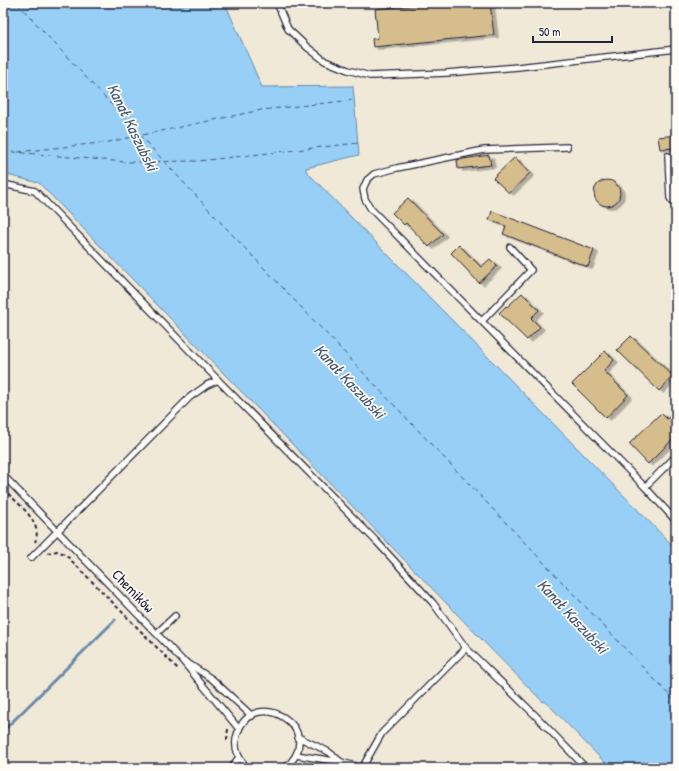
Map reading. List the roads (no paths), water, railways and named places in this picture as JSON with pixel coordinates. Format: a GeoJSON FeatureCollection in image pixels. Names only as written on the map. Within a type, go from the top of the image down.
{"type":"FeatureCollection","features":[{"type":"Feature","properties":{"kind":"lane"},"geometry":{"type":"LineString","coordinates":[[277,3],[288,29],[307,47],[325,61],[348,70],[370,76],[447,73],[676,48]]}},
{"type":"Feature","properties":{"kind":"lane"},"geometry":{"type":"LineString","coordinates":[[566,146],[484,150],[374,174],[367,180],[363,188],[365,199],[371,209],[645,487],[676,521]]}},
{"type":"Feature","properties":{"kind":"lane"},"geometry":{"type":"LineString","coordinates":[[668,156],[670,198],[676,206]]}},
{"type":"Feature","properties":{"kind":"lane"},"geometry":{"type":"LineString","coordinates":[[3,184],[35,191],[382,548],[433,603],[466,648],[536,716],[586,768]]}},
{"type":"Feature","properties":{"kind":"lane"},"geometry":{"type":"LineString","coordinates":[[482,321],[531,270],[510,247]]}},
{"type":"Feature","properties":{"kind":"lane"},"geometry":{"type":"LineString","coordinates":[[31,558],[190,397],[218,380]]}},
{"type":"Feature","properties":{"kind":"lane"},"geometry":{"type":"LineString","coordinates":[[645,487],[676,456]]}},
{"type":"Feature","properties":{"kind":"lane","name":"Chemików"},"geometry":{"type":"LineString","coordinates":[[3,474],[157,633],[181,659],[239,729]]}},
{"type":"Feature","properties":{"kind":"lane"},"geometry":{"type":"LineString","coordinates":[[157,633],[175,616]]}},
{"type":"Feature","properties":{"kind":"lane"},"geometry":{"type":"LineString","coordinates":[[296,755],[341,762],[362,768],[382,733],[466,648]]}},
{"type":"Feature","properties":{"kind":"lane"},"geometry":{"type":"LineString","coordinates":[[181,659],[212,679],[252,716]]}},
{"type":"Feature","properties":{"kind":"lane"},"geometry":{"type":"LineString","coordinates":[[248,768],[239,757],[236,748],[236,738],[244,721],[261,712],[271,712],[281,715],[289,720],[295,728],[298,737],[296,755],[291,764],[286,768]]}},
{"type":"Feature","properties":{"kind":"lane"},"geometry":{"type":"LineString","coordinates":[[298,737],[329,752],[341,762]]}},
{"type":"Feature","properties":{"kind":"lane"},"geometry":{"type":"LineString","coordinates":[[231,768],[239,757]]}},
{"type":"Feature","properties":{"kind":"water","name":"Kanał Kaszubski"},"geometry":{"type":"Polygon","coordinates":[[[3,3],[225,3],[262,87],[353,86],[359,155],[306,168],[306,171],[676,549],[676,768],[610,768],[545,701],[543,702],[481,639],[39,183],[3,174],[3,3]]]}},
{"type":"Feature","properties":{"kind":"waterway"},"geometry":{"type":"LineString","coordinates":[[3,731],[115,620]]}}]}
